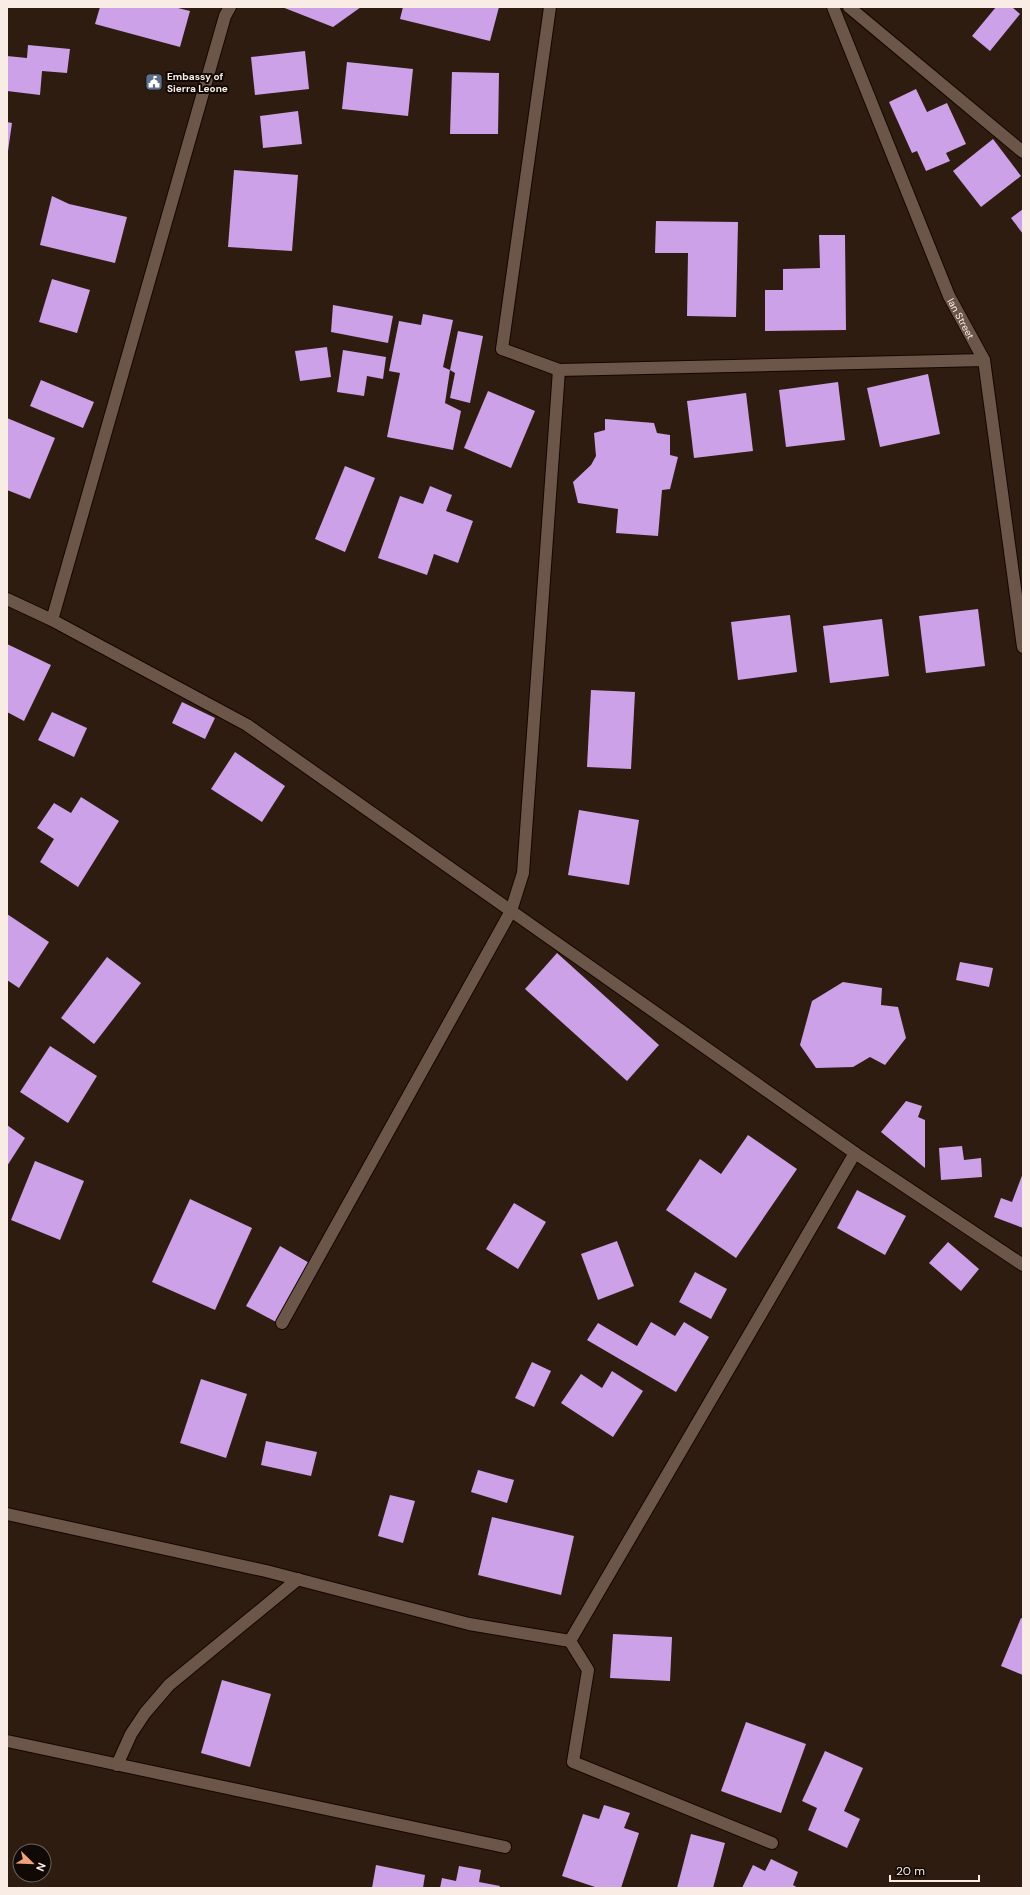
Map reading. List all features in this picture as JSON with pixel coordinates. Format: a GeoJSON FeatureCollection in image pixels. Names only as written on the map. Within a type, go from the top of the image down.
{"type":"FeatureCollection","features":[{"type":"Feature","properties":{"kind":"street"},"geometry":{"type":"LineString","coordinates":[[52,620],[225,16],[230,7]]}},
{"type":"Feature","properties":{"kind":"street"},"geometry":{"type":"LineString","coordinates":[[550,7],[502,349],[559,370],[984,360]]}},
{"type":"Feature","properties":{"kind":"street","name":"Ian Street"},"geometry":{"type":"LineString","coordinates":[[833,7],[949,296],[984,360],[1020,593],[1023,647]]}},
{"type":"Feature","properties":{"kind":"street"},"geometry":{"type":"LineString","coordinates":[[850,7],[1023,152]]}},
{"type":"Feature","properties":{"kind":"street"},"geometry":{"type":"LineString","coordinates":[[282,1323],[511,911],[523,873],[559,370]]}},
{"type":"Feature","properties":{"kind":"street"},"geometry":{"type":"LineString","coordinates":[[7,599],[52,620],[247,725],[855,1153],[1023,1265]]}},
{"type":"Feature","properties":{"kind":"street"},"geometry":{"type":"LineString","coordinates":[[570,1640],[855,1153]]}},
{"type":"Feature","properties":{"kind":"street"},"geometry":{"type":"LineString","coordinates":[[7,1514],[136,1541],[298,1579],[469,1624],[570,1640]]}},
{"type":"Feature","properties":{"kind":"street"},"geometry":{"type":"LineString","coordinates":[[117,1765],[132,1734],[145,1713],[169,1685],[298,1579]]}},
{"type":"Feature","properties":{"kind":"street"},"geometry":{"type":"LineString","coordinates":[[570,1640],[588,1670],[573,1762],[772,1843]]}},
{"type":"Feature","properties":{"kind":"street"},"geometry":{"type":"LineString","coordinates":[[7,1741],[505,1848]]}},
{"type":"Feature","properties":{"kind":"building"},"geometry":{"type":"Polygon","coordinates":[[[100,7],[174,7],[190,11],[180,47],[95,24],[100,7]]]}},
{"type":"Feature","properties":{"kind":"building"},"geometry":{"type":"Polygon","coordinates":[[[282,7],[361,7],[333,27],[282,7]]]}},
{"type":"Feature","properties":{"kind":"building"},"geometry":{"type":"Polygon","coordinates":[[[403,7],[499,7],[490,41],[400,19],[403,7]]]}},
{"type":"Feature","properties":{"kind":"building"},"geometry":{"type":"Polygon","coordinates":[[[996,7],[1012,7],[1020,14],[990,51],[972,36],[996,7]]]}},
{"type":"Feature","properties":{"kind":"building"},"geometry":{"type":"Polygon","coordinates":[[[28,45],[70,49],[67,73],[42,71],[40,95],[7,91],[7,56],[27,58],[28,45]]]}},
{"type":"Feature","properties":{"kind":"building"},"geometry":{"type":"Polygon","coordinates":[[[305,51],[309,89],[255,95],[251,57],[305,51]]]}},
{"type":"Feature","properties":{"kind":"building"},"geometry":{"type":"Polygon","coordinates":[[[347,62],[413,69],[408,116],[342,109],[347,62]]]}},
{"type":"Feature","properties":{"kind":"building"},"geometry":{"type":"Polygon","coordinates":[[[452,72],[499,73],[498,134],[450,134],[452,72]]]}},
{"type":"Feature","properties":{"kind":"building"},"geometry":{"type":"Polygon","coordinates":[[[916,89],[927,112],[947,103],[966,144],[946,153],[950,161],[926,171],[917,151],[912,153],[889,102],[916,89]]]}},
{"type":"Feature","properties":{"kind":"building"},"geometry":{"type":"Polygon","coordinates":[[[298,111],[302,144],[263,148],[260,116],[298,111]]]}},
{"type":"Feature","properties":{"kind":"building"},"geometry":{"type":"Polygon","coordinates":[[[7,122],[12,123],[8,151],[7,151],[7,122]]]}},
{"type":"Feature","properties":{"kind":"building"},"geometry":{"type":"Polygon","coordinates":[[[993,139],[1021,176],[981,207],[953,171],[993,139]]]}},
{"type":"Feature","properties":{"kind":"building"},"geometry":{"type":"Polygon","coordinates":[[[234,170],[298,175],[292,251],[228,247],[234,170]]]}},
{"type":"Feature","properties":{"kind":"building"},"geometry":{"type":"Polygon","coordinates":[[[52,196],[69,204],[127,217],[115,263],[40,245],[52,196]]]}},
{"type":"Feature","properties":{"kind":"building"},"geometry":{"type":"Polygon","coordinates":[[[1023,209],[1023,234],[1011,218],[1023,209]]]}},
{"type":"Feature","properties":{"kind":"building"},"geometry":{"type":"Polygon","coordinates":[[[656,221],[738,222],[736,317],[687,316],[688,253],[655,253],[656,221]]]}},
{"type":"Feature","properties":{"kind":"building"},"geometry":{"type":"Polygon","coordinates":[[[819,235],[845,235],[846,330],[765,331],[765,290],[783,290],[783,269],[820,268],[819,235]]]}},
{"type":"Feature","properties":{"kind":"building"},"geometry":{"type":"Polygon","coordinates":[[[52,279],[90,290],[77,333],[39,322],[52,279]]]}},
{"type":"Feature","properties":{"kind":"building"},"geometry":{"type":"Polygon","coordinates":[[[333,305],[393,316],[388,343],[331,332],[333,305]]]}},
{"type":"Feature","properties":{"kind":"building"},"geometry":{"type":"Polygon","coordinates":[[[423,314],[453,320],[443,367],[450,370],[445,403],[461,411],[453,450],[387,437],[400,373],[389,371],[399,321],[421,325],[423,314]]]}},
{"type":"Feature","properties":{"kind":"building"},"geometry":{"type":"Polygon","coordinates":[[[458,331],[483,336],[470,403],[450,398],[455,373],[450,370],[458,331]]]}},
{"type":"Feature","properties":{"kind":"building"},"geometry":{"type":"Polygon","coordinates":[[[327,347],[331,377],[300,381],[295,351],[327,347]]]}},
{"type":"Feature","properties":{"kind":"building"},"geometry":{"type":"Polygon","coordinates":[[[343,350],[386,357],[383,379],[367,376],[364,396],[337,392],[343,350]]]}},
{"type":"Feature","properties":{"kind":"building"},"geometry":{"type":"Polygon","coordinates":[[[928,374],[940,434],[880,447],[867,388],[928,374]]]}},
{"type":"Feature","properties":{"kind":"building"},"geometry":{"type":"Polygon","coordinates":[[[41,380],[94,402],[83,428],[30,406],[41,380]]]}},
{"type":"Feature","properties":{"kind":"building"},"geometry":{"type":"Polygon","coordinates":[[[838,382],[845,440],[786,447],[779,390],[838,382]]]}},
{"type":"Feature","properties":{"kind":"building"},"geometry":{"type":"Polygon","coordinates":[[[488,391],[535,411],[511,468],[464,448],[488,391]]]}},
{"type":"Feature","properties":{"kind":"building"},"geometry":{"type":"Polygon","coordinates":[[[746,393],[753,451],[694,458],[687,401],[746,393]]]}},
{"type":"Feature","properties":{"kind":"building"},"geometry":{"type":"Polygon","coordinates":[[[7,418],[55,438],[30,499],[7,490],[7,418]]]}},
{"type":"Feature","properties":{"kind":"building"},"geometry":{"type":"Polygon","coordinates":[[[605,419],[654,423],[657,433],[670,435],[670,455],[678,457],[670,489],[662,490],[658,536],[616,533],[618,509],[578,503],[573,482],[591,465],[596,456],[594,433],[605,430],[605,419]]]}},
{"type":"Feature","properties":{"kind":"building"},"geometry":{"type":"Polygon","coordinates":[[[345,466],[375,478],[345,552],[315,539],[345,466]]]}},
{"type":"Feature","properties":{"kind":"building"},"geometry":{"type":"Polygon","coordinates":[[[430,486],[452,495],[446,511],[473,521],[458,563],[434,554],[427,575],[378,558],[400,496],[423,504],[430,486]]]}},
{"type":"Feature","properties":{"kind":"building"},"geometry":{"type":"Polygon","coordinates":[[[978,609],[985,666],[926,673],[919,616],[978,609]]]}},
{"type":"Feature","properties":{"kind":"building"},"geometry":{"type":"Polygon","coordinates":[[[790,615],[797,672],[738,680],[731,622],[790,615]]]}},
{"type":"Feature","properties":{"kind":"building"},"geometry":{"type":"Polygon","coordinates":[[[882,619],[889,676],[830,683],[823,626],[882,619]]]}},
{"type":"Feature","properties":{"kind":"building"},"geometry":{"type":"Polygon","coordinates":[[[7,644],[51,665],[24,721],[7,712],[7,644]]]}},
{"type":"Feature","properties":{"kind":"building"},"geometry":{"type":"Polygon","coordinates":[[[591,690],[635,692],[631,769],[587,767],[591,690]]]}},
{"type":"Feature","properties":{"kind":"building"},"geometry":{"type":"Polygon","coordinates":[[[182,702],[215,718],[205,739],[172,723],[182,702]]]}},
{"type":"Feature","properties":{"kind":"building"},"geometry":{"type":"Polygon","coordinates":[[[52,712],[87,728],[74,757],[38,740],[52,712]]]}},
{"type":"Feature","properties":{"kind":"building"},"geometry":{"type":"Polygon","coordinates":[[[235,752],[285,786],[262,822],[211,789],[235,752]]]}},
{"type":"Feature","properties":{"kind":"building"},"geometry":{"type":"Polygon","coordinates":[[[81,797],[119,821],[78,887],[40,862],[54,839],[37,828],[54,803],[71,813],[81,797]]]}},
{"type":"Feature","properties":{"kind":"building"},"geometry":{"type":"Polygon","coordinates":[[[579,810],[639,820],[629,885],[568,875],[579,810]]]}},
{"type":"Feature","properties":{"kind":"building"},"geometry":{"type":"Polygon","coordinates":[[[7,914],[49,942],[19,988],[7,980],[7,914]]]}},
{"type":"Feature","properties":{"kind":"building"},"geometry":{"type":"Polygon","coordinates":[[[557,953],[659,1045],[627,1081],[525,989],[557,953]]]}},
{"type":"Feature","properties":{"kind":"building"},"geometry":{"type":"Polygon","coordinates":[[[107,957],[141,983],[94,1044],[61,1018],[107,957]]]}},
{"type":"Feature","properties":{"kind":"building"},"geometry":{"type":"Polygon","coordinates":[[[960,962],[993,968],[989,987],[956,980],[960,962]]]}},
{"type":"Feature","properties":{"kind":"building"},"geometry":{"type":"Polygon","coordinates":[[[843,982],[882,988],[881,1005],[898,1007],[906,1038],[885,1065],[870,1057],[853,1067],[816,1068],[800,1045],[812,1001],[843,982]]]}},
{"type":"Feature","properties":{"kind":"building"},"geometry":{"type":"Polygon","coordinates":[[[50,1046],[97,1076],[68,1123],[20,1092],[50,1046]]]}},
{"type":"Feature","properties":{"kind":"building"},"geometry":{"type":"Polygon","coordinates":[[[906,1101],[922,1106],[918,1117],[925,1120],[925,1168],[881,1132],[906,1101]]]}},
{"type":"Feature","properties":{"kind":"building"},"geometry":{"type":"Polygon","coordinates":[[[7,1125],[25,1138],[7,1166],[7,1125]]]}},
{"type":"Feature","properties":{"kind":"building"},"geometry":{"type":"Polygon","coordinates":[[[748,1135],[797,1169],[736,1258],[666,1210],[700,1159],[721,1174],[748,1135]]]}},
{"type":"Feature","properties":{"kind":"building"},"geometry":{"type":"Polygon","coordinates":[[[962,1146],[964,1160],[981,1158],[982,1177],[941,1180],[939,1148],[962,1146]]]}},
{"type":"Feature","properties":{"kind":"building"},"geometry":{"type":"Polygon","coordinates":[[[35,1161],[84,1181],[60,1240],[11,1220],[35,1161]]]}},
{"type":"Feature","properties":{"kind":"building"},"geometry":{"type":"Polygon","coordinates":[[[1023,1173],[1023,1228],[994,1217],[1001,1198],[1012,1202],[1023,1173]]]}},
{"type":"Feature","properties":{"kind":"building"},"geometry":{"type":"Polygon","coordinates":[[[857,1190],[906,1216],[885,1255],[837,1228],[857,1190]]]}},
{"type":"Feature","properties":{"kind":"building"},"geometry":{"type":"Polygon","coordinates":[[[190,1199],[252,1228],[215,1310],[152,1282],[190,1199]]]}},
{"type":"Feature","properties":{"kind":"building"},"geometry":{"type":"Polygon","coordinates":[[[514,1203],[546,1222],[518,1269],[486,1249],[514,1203]]]}},
{"type":"Feature","properties":{"kind":"building"},"geometry":{"type":"Polygon","coordinates":[[[617,1241],[634,1286],[598,1300],[581,1254],[617,1241]]]}},
{"type":"Feature","properties":{"kind":"building"},"geometry":{"type":"Polygon","coordinates":[[[948,1242],[979,1269],[961,1291],[929,1263],[948,1242]]]}},
{"type":"Feature","properties":{"kind":"building"},"geometry":{"type":"Polygon","coordinates":[[[280,1246],[311,1264],[278,1323],[246,1306],[280,1246]]]}},
{"type":"Feature","properties":{"kind":"building"},"geometry":{"type":"Polygon","coordinates":[[[695,1272],[727,1289],[711,1319],[679,1302],[695,1272]]]}},
{"type":"Feature","properties":{"kind":"building"},"geometry":{"type":"Polygon","coordinates":[[[651,1322],[675,1336],[684,1322],[709,1337],[676,1392],[587,1340],[598,1323],[637,1346],[651,1322]]]}},
{"type":"Feature","properties":{"kind":"building"},"geometry":{"type":"Polygon","coordinates":[[[532,1362],[551,1371],[534,1407],[515,1398],[532,1362]]]}},
{"type":"Feature","properties":{"kind":"building"},"geometry":{"type":"Polygon","coordinates":[[[612,1371],[643,1391],[613,1437],[561,1403],[581,1374],[602,1388],[612,1371]]]}},
{"type":"Feature","properties":{"kind":"building"},"geometry":{"type":"Polygon","coordinates":[[[201,1379],[247,1394],[226,1458],[180,1443],[201,1379]]]}},
{"type":"Feature","properties":{"kind":"building"},"geometry":{"type":"Polygon","coordinates":[[[266,1441],[317,1452],[311,1476],[261,1465],[266,1441]]]}},
{"type":"Feature","properties":{"kind":"building"},"geometry":{"type":"Polygon","coordinates":[[[478,1470],[514,1480],[507,1503],[471,1492],[478,1470]]]}},
{"type":"Feature","properties":{"kind":"building"},"geometry":{"type":"Polygon","coordinates":[[[390,1495],[415,1501],[403,1543],[378,1536],[390,1495]]]}},
{"type":"Feature","properties":{"kind":"building"},"geometry":{"type":"Polygon","coordinates":[[[492,1517],[574,1536],[561,1595],[478,1575],[492,1517]]]}},
{"type":"Feature","properties":{"kind":"building"},"geometry":{"type":"Polygon","coordinates":[[[1021,1618],[1023,1619],[1023,1675],[1001,1666],[1021,1618]]]}},
{"type":"Feature","properties":{"kind":"building"},"geometry":{"type":"Polygon","coordinates":[[[613,1634],[672,1637],[670,1681],[610,1678],[613,1634]]]}},
{"type":"Feature","properties":{"kind":"building"},"geometry":{"type":"Polygon","coordinates":[[[222,1680],[271,1694],[250,1767],[201,1753],[222,1680]]]}},
{"type":"Feature","properties":{"kind":"building"},"geometry":{"type":"Polygon","coordinates":[[[746,1722],[806,1744],[781,1813],[721,1791],[746,1722]]]}},
{"type":"Feature","properties":{"kind":"building"},"geometry":{"type":"Polygon","coordinates":[[[825,1751],[863,1768],[844,1811],[860,1819],[847,1848],[808,1830],[817,1808],[802,1801],[825,1751]]]}},
{"type":"Feature","properties":{"kind":"building"},"geometry":{"type":"Polygon","coordinates":[[[604,1805],[630,1813],[624,1828],[639,1833],[621,1888],[598,1888],[562,1876],[583,1814],[599,1819],[604,1805]]]}},
{"type":"Feature","properties":{"kind":"building"},"geometry":{"type":"Polygon","coordinates":[[[691,1834],[725,1843],[713,1888],[677,1888],[691,1834]]]}},
{"type":"Feature","properties":{"kind":"building"},"geometry":{"type":"Polygon","coordinates":[[[771,1859],[798,1872],[793,1885],[798,1888],[742,1888],[753,1865],[765,1871],[771,1859]]]}},
{"type":"Feature","properties":{"kind":"building"},"geometry":{"type":"Polygon","coordinates":[[[376,1865],[425,1875],[423,1888],[372,1888],[376,1865]]]}},
{"type":"Feature","properties":{"kind":"building"},"geometry":{"type":"Polygon","coordinates":[[[459,1866],[481,1870],[479,1882],[500,1886],[499,1888],[440,1888],[442,1878],[456,1881],[459,1866]]]}},
{"type":"Feature","properties":{"kind":"place","name":"Embassy of Sierra Leone"},"geometry":{"type":"Point","coordinates":[154,82]}}]}
